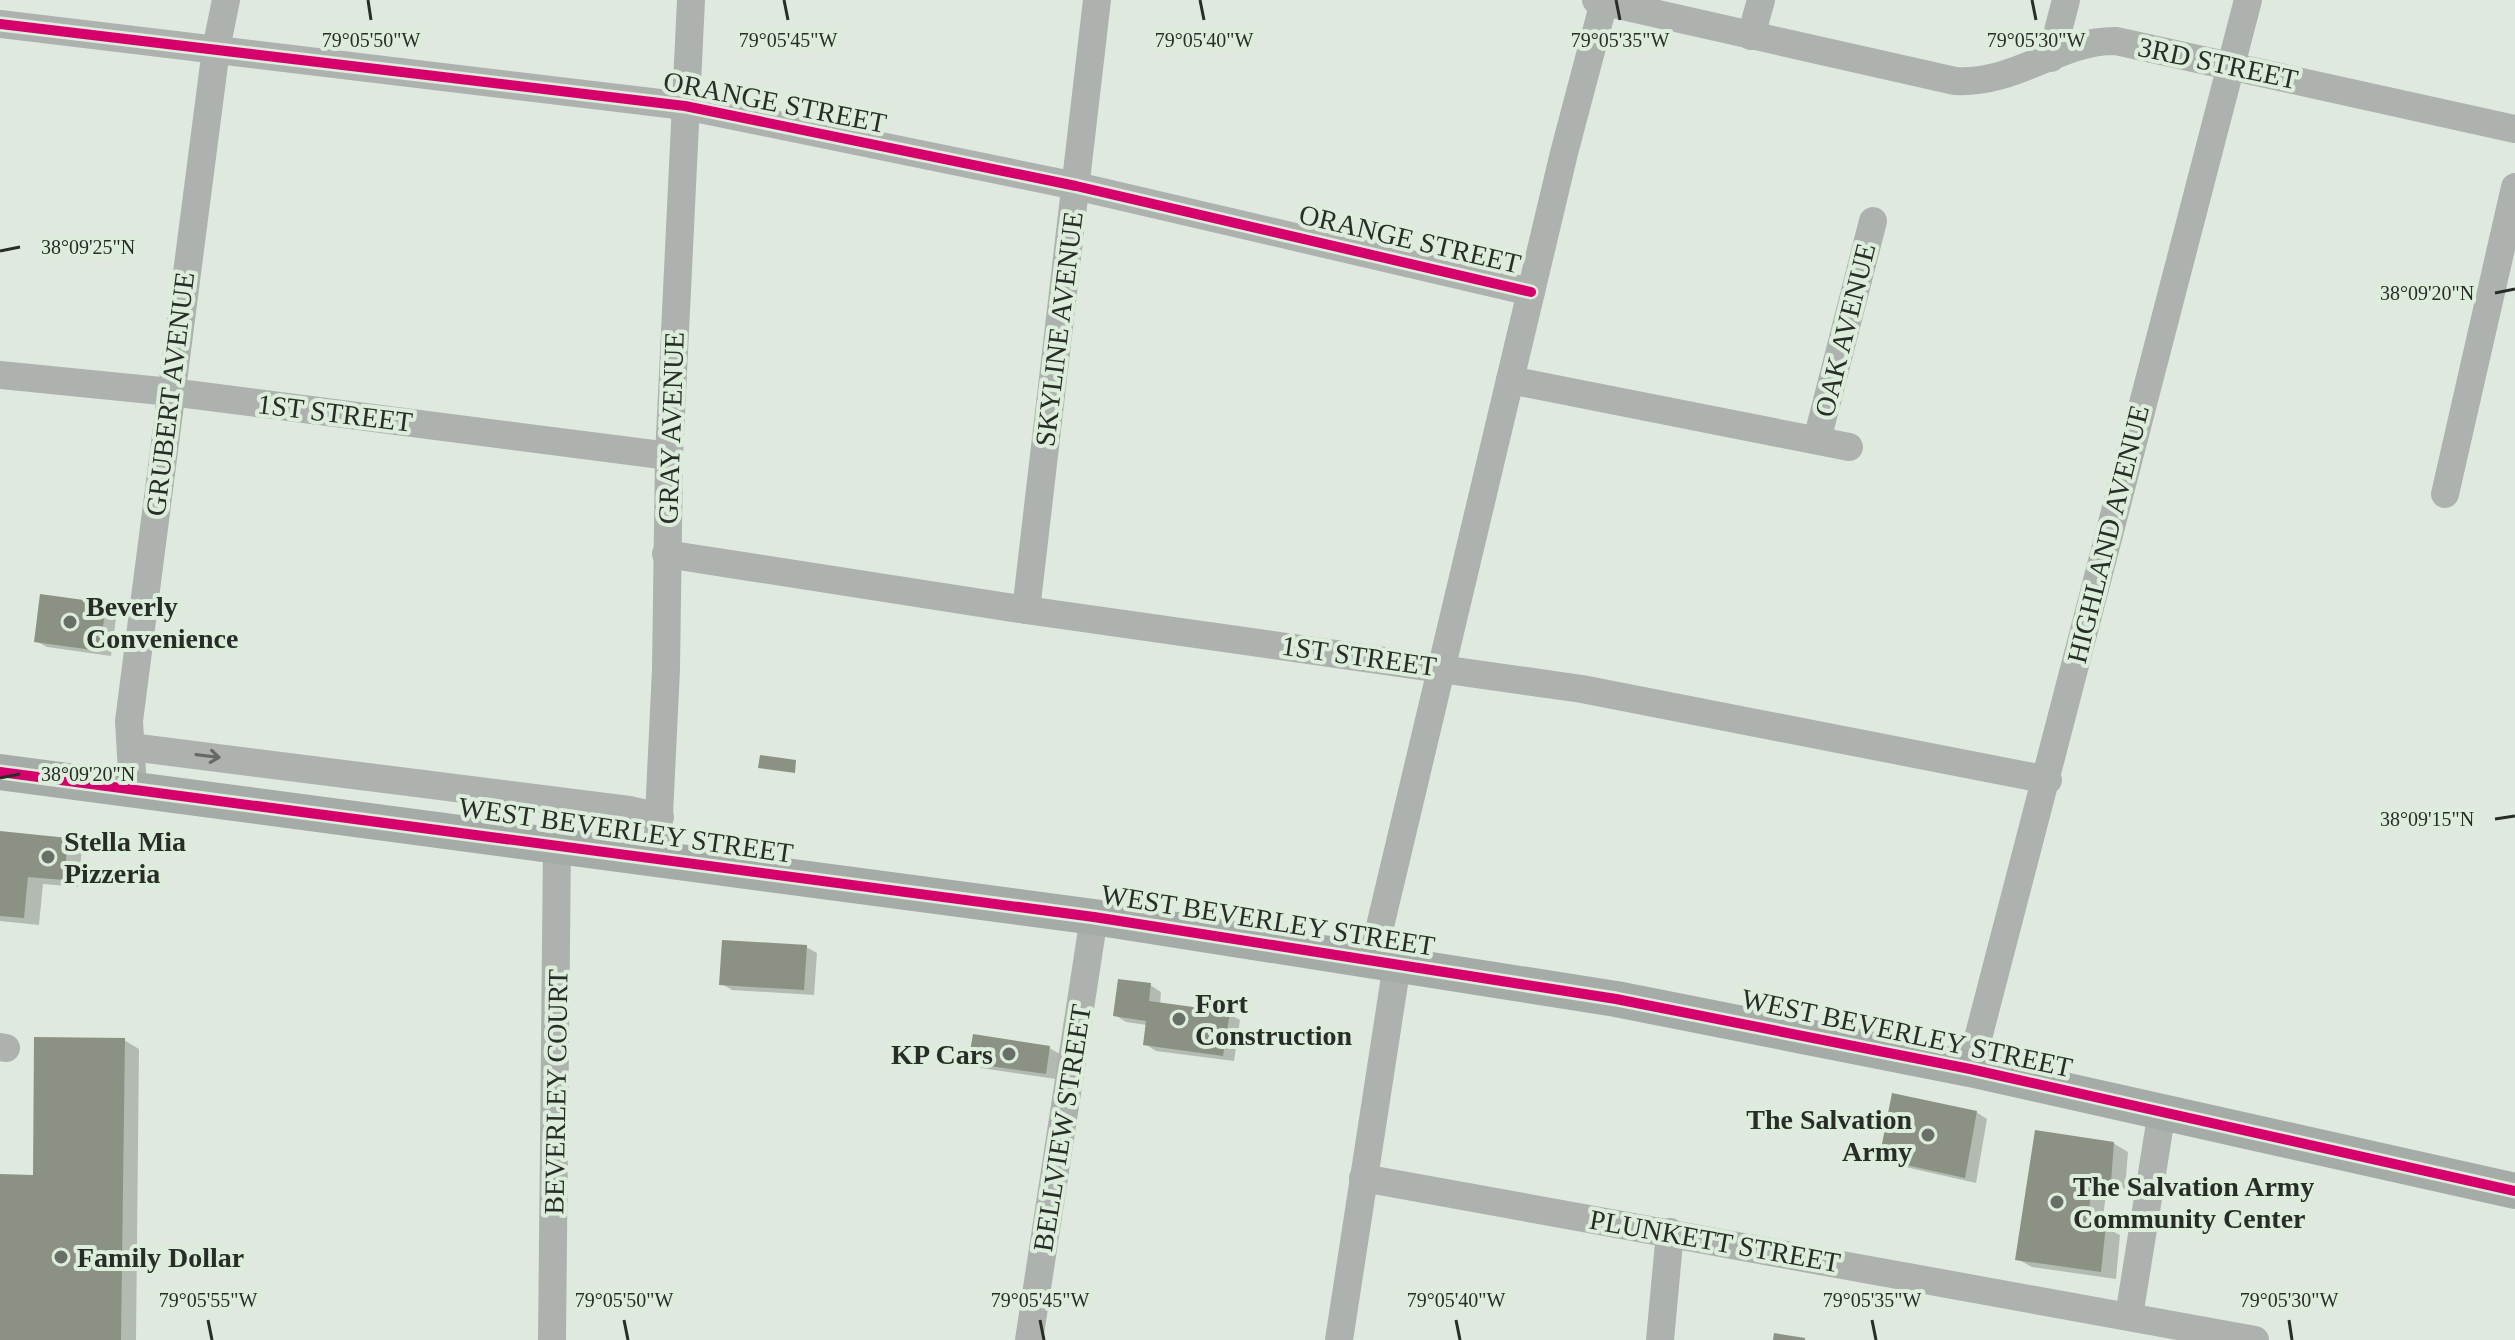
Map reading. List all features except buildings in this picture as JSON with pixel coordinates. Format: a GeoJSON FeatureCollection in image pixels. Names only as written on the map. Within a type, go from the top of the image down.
{"type":"FeatureCollection","features":[{"type":"Feature","properties":{"kind":"main road","name":"WEST BEVERLEY STREET"},"geometry":{"type":"LineString","coordinates":[[0,772],[1094,917],[1616,999],[1970,1069],[2515,1191]]}},
{"type":"Feature","properties":{"kind":"street","name":"GRUBERT AVENUE"},"geometry":{"type":"LineString","coordinates":[[133,789],[129,721],[216,49],[226,0]]}},
{"type":"Feature","properties":{"kind":"street","name":"GRAY AVENUE"},"geometry":{"type":"LineString","coordinates":[[657,857],[666,669],[669,456],[691,0]]}},
{"type":"Feature","properties":{"kind":"street","name":"SKYLINE AVENUE"},"geometry":{"type":"LineString","coordinates":[[1026,610],[1097,0]]}},
{"type":"Feature","properties":{"kind":"street"},"geometry":{"type":"LineString","coordinates":[[1751,36],[1761,0]]}},
{"type":"Feature","properties":{"kind":"street"},"geometry":{"type":"LineString","coordinates":[[2051,58],[2066,0]]}},
{"type":"Feature","properties":{"kind":"street","name":"HIGHLAND AVENUE"},"geometry":{"type":"LineString","coordinates":[[1970,1069],[2048,780],[2081,636],[2248,0]]}},
{"type":"Feature","properties":{"kind":"street"},"geometry":{"type":"LineString","coordinates":[[1339,1340],[1363,1178],[1384,962],[1415,770],[1443,667],[1600,1]]}},
{"type":"Feature","properties":{"kind":"street","name":"3RD STREET"},"geometry":{"type":"LineString","coordinates":[[1600,1],[1955,81],[1999,78],[2084,45],[2116,41],[2515,129]]}},
{"type":"Feature","properties":{"kind":"street","name":"ORANGE STREET"},"geometry":{"type":"LineString","coordinates":[[0,24],[685,106],[1076,186],[1531,292]]}},
{"type":"Feature","properties":{"kind":"street"},"geometry":{"type":"LineString","coordinates":[[2445,494],[2515,187]]}},
{"type":"Feature","properties":{"kind":"street","name":"OAK AVENUE"},"geometry":{"type":"LineString","coordinates":[[1817,440],[1873,221]]}},
{"type":"Feature","properties":{"kind":"street","name":"1ST STREET"},"geometry":{"type":"LineString","coordinates":[[0,375],[171,392],[669,456]]}},
{"type":"Feature","properties":{"kind":"street"},"geometry":{"type":"LineString","coordinates":[[1510,380],[1666,414],[1849,447]]}},
{"type":"Feature","properties":{"kind":"street","name":"1ST STREET"},"geometry":{"type":"LineString","coordinates":[[666,554],[1026,610],[1443,667],[1857,740],[2048,780]]}},
{"type":"Feature","properties":{"kind":"street","name":"WEST BEVERLEY STREET"},"geometry":{"type":"LineString","coordinates":[[131,747],[583,804],[660,817]]}},
{"type":"Feature","properties":{"kind":"street","name":"BEVERLEY COURT"},"geometry":{"type":"LineString","coordinates":[[552,1340],[557,844]]}},
{"type":"Feature","properties":{"kind":"street","name":"BELLVIEW STREET"},"geometry":{"type":"LineString","coordinates":[[1029,1340],[1094,917]]}},
{"type":"Feature","properties":{"kind":"street"},"geometry":{"type":"LineString","coordinates":[[2129,1316],[2162,1111]]}},
{"type":"Feature","properties":{"kind":"street","name":"PLUNKETT STREET"},"geometry":{"type":"LineString","coordinates":[[1363,1178],[2255,1340]]}},
{"type":"Feature","properties":{"kind":"street"},"geometry":{"type":"LineString","coordinates":[[1660,1340],[1670,1232]]}},
{"type":"Feature","properties":{"kind":"cycle path"},"geometry":{"type":"LineString","coordinates":[[0,24],[685,106],[1076,186],[1531,292]]}},
{"type":"Feature","properties":{"kind":"cycle path"},"geometry":{"type":"LineString","coordinates":[[0,772],[1094,917],[1616,999],[1970,1069],[2515,1191]]}},
{"type":"Feature","properties":{"kind":"place","name":"Beverly Convenience"},"geometry":{"type":"Point","coordinates":[70,622]}},
{"type":"Feature","properties":{"kind":"place","name":"Stella Mia Pizzeria"},"geometry":{"type":"Point","coordinates":[48,857]}},
{"type":"Feature","properties":{"kind":"place","name":"Fort Construction"},"geometry":{"type":"Point","coordinates":[1179,1019]}},
{"type":"Feature","properties":{"kind":"place","name":"KP Cars"},"geometry":{"type":"Point","coordinates":[1009,1054]}},
{"type":"Feature","properties":{"kind":"place","name":"The Salvation Army"},"geometry":{"type":"Point","coordinates":[1928,1135]}},
{"type":"Feature","properties":{"kind":"place","name":"The Salvation Army Community Center"},"geometry":{"type":"Point","coordinates":[2057,1202]}},
{"type":"Feature","properties":{"kind":"place","name":"Family Dollar"},"geometry":{"type":"Point","coordinates":[61,1257]}}]}
